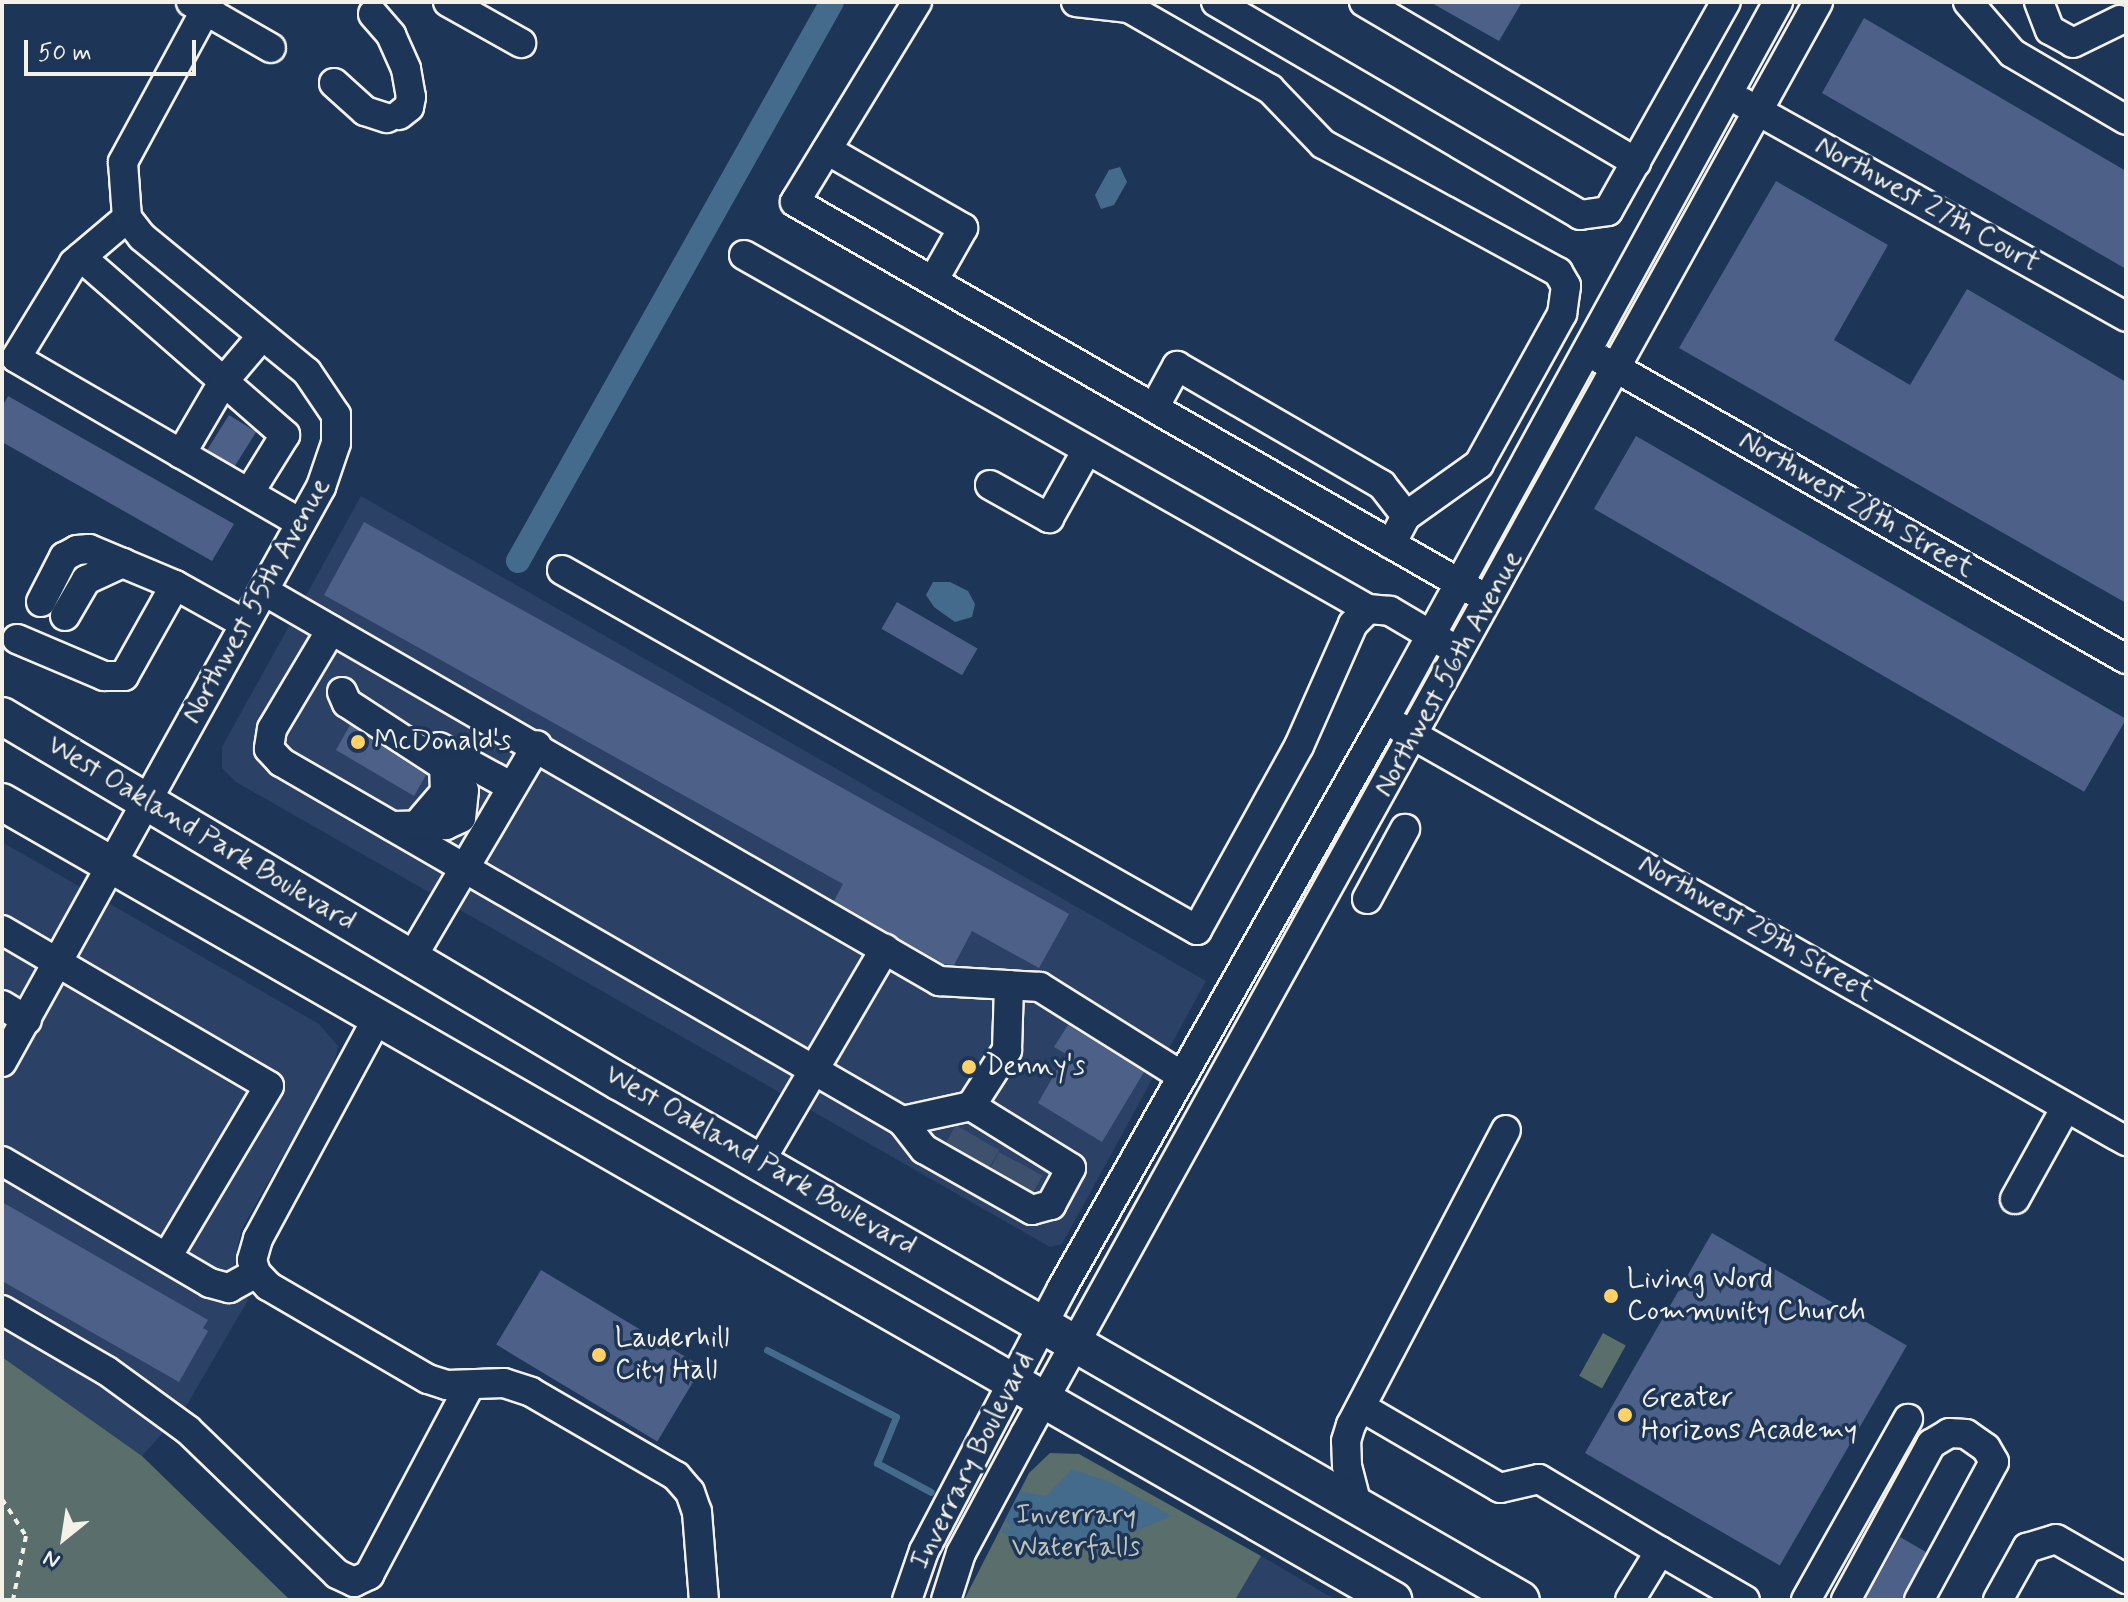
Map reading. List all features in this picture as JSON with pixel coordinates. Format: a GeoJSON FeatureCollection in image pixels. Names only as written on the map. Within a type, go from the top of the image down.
{"type":"FeatureCollection","features":[{"type":"Feature","properties":{"kind":"main road","name":"West Oakland Park Boulevard"},"geometry":{"type":"LineString","coordinates":[[2,716],[411,959],[1521,1600]]}},
{"type":"Feature","properties":{"kind":"main road"},"geometry":{"type":"LineString","coordinates":[[2,802],[1393,1600]]}},
{"type":"Feature","properties":{"kind":"street"},"geometry":{"type":"LineString","coordinates":[[448,2],[521,43]]}},
{"type":"Feature","properties":{"kind":"street"},"geometry":{"type":"LineString","coordinates":[[917,2],[795,202],[1490,600]]}},
{"type":"Feature","properties":{"kind":"street"},"geometry":{"type":"LineString","coordinates":[[1076,2],[1129,8],[1270,89],[1323,144],[1558,272],[1566,286],[1562,314],[1479,464],[1406,516],[1391,544]]}},
{"type":"Feature","properties":{"kind":"street"},"geometry":{"type":"LineString","coordinates":[[1216,2],[1580,215],[1608,211],[1726,2]]}},
{"type":"Feature","properties":{"kind":"street"},"geometry":{"type":"LineString","coordinates":[[1364,2],[1636,162]]}},
{"type":"Feature","properties":{"kind":"street","name":"Northwest 56th Avenue"},"geometry":{"type":"LineString","coordinates":[[1043,1324],[1385,719],[1778,2]]}},
{"type":"Feature","properties":{"kind":"street","name":"Northwest 56th Avenue"},"geometry":{"type":"LineString","coordinates":[[1077,1344],[1818,2]]}},
{"type":"Feature","properties":{"kind":"street"},"geometry":{"type":"LineString","coordinates":[[1968,2],[2012,53],[2126,120]]}},
{"type":"Feature","properties":{"kind":"street"},"geometry":{"type":"LineString","coordinates":[[2039,2],[2050,30],[2073,43],[2120,20]]}},
{"type":"Feature","properties":{"kind":"street"},"geometry":{"type":"LineString","coordinates":[[271,48],[202,5],[123,162],[127,218],[81,257],[16,358],[301,523]]}},
{"type":"Feature","properties":{"kind":"street"},"geometry":{"type":"LineString","coordinates":[[334,83],[372,116],[393,116],[409,107],[411,97],[406,69],[391,35],[373,14]]}},
{"type":"Feature","properties":{"kind":"street","name":"Northwest 27th Court"},"geometry":{"type":"LineString","coordinates":[[1727,94],[2126,317]]}},
{"type":"Feature","properties":{"kind":"street"},"geometry":{"type":"LineString","coordinates":[[827,150],[963,228],[933,281]]}},
{"type":"Feature","properties":{"kind":"street","name":"Northwest 55th Avenue"},"geometry":{"type":"LineString","coordinates":[[2,1062],[114,867],[332,463],[336,415],[307,372],[142,237],[127,218]]}},
{"type":"Feature","properties":{"kind":"street"},"geometry":{"type":"LineString","coordinates":[[744,255],[1368,609],[1390,611],[1461,653]]}},
{"type":"Feature","properties":{"kind":"street"},"geometry":{"type":"LineString","coordinates":[[81,257],[285,435],[249,493]]}},
{"type":"Feature","properties":{"kind":"street"},"geometry":{"type":"LineString","coordinates":[[181,454],[223,382],[262,336]]}},
{"type":"Feature","properties":{"kind":"street","name":"Northwest 28th Street"},"geometry":{"type":"LineString","coordinates":[[1587,352],[2126,659]]}},
{"type":"Feature","properties":{"kind":"street"},"geometry":{"type":"LineString","coordinates":[[1154,408],[1177,366],[1382,485],[1406,516]]}},
{"type":"Feature","properties":{"kind":"street"},"geometry":{"type":"LineString","coordinates":[[990,485],[1049,518],[1087,450]]}},
{"type":"Feature","properties":{"kind":"street"},"geometry":{"type":"LineString","coordinates":[[43,650],[64,557],[77,550],[123,563],[175,585],[245,624]]}},
{"type":"Feature","properties":{"kind":"street"},"geometry":{"type":"LineString","coordinates":[[562,570],[1197,930],[1299,746],[1353,624],[1368,609]]}},
{"type":"Feature","properties":{"kind":"street"},"geometry":{"type":"LineString","coordinates":[[10,644],[43,650],[104,676],[124,676],[175,585]]}},
{"type":"Feature","properties":{"kind":"street"},"geometry":{"type":"LineString","coordinates":[[264,591],[537,745],[939,981],[1040,987],[1182,1076]]}},
{"type":"Feature","properties":{"kind":"street"},"geometry":{"type":"LineString","coordinates":[[10,644],[50,614]]}},
{"type":"Feature","properties":{"kind":"street"},"geometry":{"type":"LineString","coordinates":[[331,630],[272,729],[269,749],[281,762],[403,826],[464,869],[813,1072],[902,1121],[993,1155]]}},
{"type":"Feature","properties":{"kind":"street"},"geometry":{"type":"LineString","coordinates":[[306,672],[512,787]]}},
{"type":"Feature","properties":{"kind":"street"},"geometry":{"type":"LineString","coordinates":[[342,692],[347,703],[444,766],[464,790],[461,818],[446,825],[403,826]]}},
{"type":"Feature","properties":{"kind":"street","name":"Northwest 29th Street"},"geometry":{"type":"LineString","coordinates":[[1385,719],[2126,1141]]}},
{"type":"Feature","properties":{"kind":"street"},"geometry":{"type":"LineString","coordinates":[[411,959],[537,745]]}},
{"type":"Feature","properties":{"kind":"street"},"geometry":{"type":"LineString","coordinates":[[1329,816],[1350,851],[1383,871]]}},
{"type":"Feature","properties":{"kind":"street"},"geometry":{"type":"LineString","coordinates":[[1367,899],[1405,829]]}},
{"type":"Feature","properties":{"kind":"street"},"geometry":{"type":"LineString","coordinates":[[2,930],[269,1086],[167,1257]]}},
{"type":"Feature","properties":{"kind":"street"},"geometry":{"type":"LineString","coordinates":[[761,1160],[885,949]]}},
{"type":"Feature","properties":{"kind":"street"},"geometry":{"type":"LineString","coordinates":[[993,1155],[1007,1050],[1009,985]]}},
{"type":"Feature","properties":{"kind":"street"},"geometry":{"type":"LineString","coordinates":[[2,1005],[27,1020]]}},
{"type":"Feature","properties":{"kind":"street"},"geometry":{"type":"LineString","coordinates":[[378,1017],[258,1239],[252,1260],[256,1273],[268,1286],[428,1379],[470,1385],[504,1383],[531,1392],[676,1476],[690,1492],[697,1512],[704,1600]]}},
{"type":"Feature","properties":{"kind":"street"},"geometry":{"type":"LineString","coordinates":[[2015,1199],[2066,1107]]}},
{"type":"Feature","properties":{"kind":"street"},"geometry":{"type":"LineString","coordinates":[[902,1121],[924,1149],[993,1155]]}},
{"type":"Feature","properties":{"kind":"street"},"geometry":{"type":"LineString","coordinates":[[1357,1505],[1346,1441],[1506,1130]]}},
{"type":"Feature","properties":{"kind":"street"},"geometry":{"type":"LineString","coordinates":[[2,1161],[210,1283],[229,1288],[256,1273]]}},
{"type":"Feature","properties":{"kind":"street"},"geometry":{"type":"LineString","coordinates":[[2,1310],[107,1371],[188,1430],[357,1591],[369,1575],[470,1385]]}},
{"type":"Feature","properties":{"kind":"street","name":"Inverrary Boulevard"},"geometry":{"type":"LineString","coordinates":[[907,1600],[924,1551],[1043,1324]]}},
{"type":"Feature","properties":{"kind":"street","name":"Inverrary Boulevard"},"geometry":{"type":"LineString","coordinates":[[946,1600],[961,1553],[1077,1344]]}},
{"type":"Feature","properties":{"kind":"street"},"geometry":{"type":"LineString","coordinates":[[1361,1407],[1500,1488],[1539,1479],[1745,1600]]}},
{"type":"Feature","properties":{"kind":"street"},"geometry":{"type":"LineString","coordinates":[[1806,1600],[1908,1419]]}},
{"type":"Feature","properties":{"kind":"street"},"geometry":{"type":"LineString","coordinates":[[1846,1600],[1931,1444],[1949,1433],[1966,1434],[1986,1448],[1994,1462],[1919,1600]]}},
{"type":"Feature","properties":{"kind":"street"},"geometry":{"type":"LineString","coordinates":[[1998,1600],[2027,1548],[2056,1539],[2126,1579]]}},
{"type":"Feature","properties":{"kind":"street"},"geometry":{"type":"LineString","coordinates":[[1630,1600],[1660,1551]]}},
{"type":"Feature","properties":{"kind":"path"},"geometry":{"type":"LineString","coordinates":[[2,1499],[26,1536],[13,1600]]}},
{"type":"Feature","properties":{"kind":"shaded area"},"geometry":{"type":"Polygon","coordinates":[[[1120,167],[1127,182],[1114,205],[1101,209],[1095,195],[1109,170],[1120,167]]]}},
{"type":"Feature","properties":{"kind":"shaded area"},"geometry":{"type":"Polygon","coordinates":[[[361,496],[1206,981],[1062,1244],[1050,1247],[236,782],[222,768],[222,747],[361,496]]]}},
{"type":"Feature","properties":{"kind":"shaded area"},"geometry":{"type":"Polygon","coordinates":[[[933,582],[950,582],[968,591],[975,604],[972,617],[955,622],[934,607],[926,595],[933,582]]]}},
{"type":"Feature","properties":{"kind":"shaded area"},"geometry":{"type":"Polygon","coordinates":[[[2,842],[319,1024],[338,1046],[333,1068],[241,1230],[233,1270],[248,1300],[185,1408],[142,1456],[2,1357],[2,842]]]}},
{"type":"Feature","properties":{"kind":"shaded area"},"geometry":{"type":"Polygon","coordinates":[[[1072,1469],[1110,1482],[1172,1516],[1100,1546],[1016,1556],[1016,1535],[1005,1520],[1020,1491],[1046,1496],[1072,1469]]]}},
{"type":"Feature","properties":{"kind":"shaded area"},"geometry":{"type":"Polygon","coordinates":[[[1261,1556],[1336,1600],[1235,1600],[1261,1556]]]}},
{"type":"Feature","properties":{"kind":"green space"},"geometry":{"type":"Polygon","coordinates":[[[1603,1333],[1626,1346],[1602,1388],[1579,1376],[1603,1333]]]}},
{"type":"Feature","properties":{"kind":"green space"},"geometry":{"type":"Polygon","coordinates":[[[2,1357],[142,1456],[290,1600],[2,1600],[2,1357]]]}},
{"type":"Feature","properties":{"kind":"green space","name":"Inverrary Waterfalls"},"geometry":{"type":"Polygon","coordinates":[[[1050,1453],[1079,1454],[1261,1556],[1235,1600],[964,1600],[1029,1473],[1050,1453]]]}},
{"type":"Feature","properties":{"kind":"building"},"geometry":{"type":"Polygon","coordinates":[[[1430,2],[1522,2],[1499,41],[1430,2]]]}},
{"type":"Feature","properties":{"kind":"building"},"geometry":{"type":"Polygon","coordinates":[[[1864,18],[2126,171],[2126,269],[1822,93],[1864,18]]]}},
{"type":"Feature","properties":{"kind":"building"},"geometry":{"type":"Polygon","coordinates":[[[1776,181],[1888,245],[1834,340],[1910,385],[1967,289],[2126,382],[2126,603],[1679,348],[1776,181]]]}},
{"type":"Feature","properties":{"kind":"building"},"geometry":{"type":"Polygon","coordinates":[[[8,396],[234,524],[212,561],[2,442],[2,407],[8,396]]]}},
{"type":"Feature","properties":{"kind":"building"},"geometry":{"type":"Polygon","coordinates":[[[229,415],[256,432],[234,467],[207,450],[229,415]]]}},
{"type":"Feature","properties":{"kind":"building"},"geometry":{"type":"Polygon","coordinates":[[[1636,436],[2126,719],[2084,792],[1594,509],[1636,436]]]}},
{"type":"Feature","properties":{"kind":"building"},"geometry":{"type":"Polygon","coordinates":[[[364,522],[1069,914],[1039,968],[972,931],[954,965],[944,964],[834,901],[843,884],[324,595],[364,522]]]}},
{"type":"Feature","properties":{"kind":"building"},"geometry":{"type":"Polygon","coordinates":[[[897,602],[978,648],[962,675],[882,629],[897,602]]]}},
{"type":"Feature","properties":{"kind":"building"},"geometry":{"type":"Polygon","coordinates":[[[350,725],[426,775],[414,796],[336,750],[350,725]]]}},
{"type":"Feature","properties":{"kind":"building"},"geometry":{"type":"Polygon","coordinates":[[[1068,1025],[1144,1072],[1102,1142],[1038,1103],[1066,1054],[1054,1047],[1068,1025]]]}},
{"type":"Feature","properties":{"kind":"building"},"geometry":{"type":"Polygon","coordinates":[[[2,1202],[208,1320],[203,1328],[208,1331],[179,1382],[2,1281],[2,1202]]]}},
{"type":"Feature","properties":{"kind":"building"},"geometry":{"type":"Polygon","coordinates":[[[1712,1233],[1907,1346],[1780,1565],[1585,1453],[1712,1233]]]}},
{"type":"Feature","properties":{"kind":"building","name":"Lauderhill City Hall"},"geometry":{"type":"Polygon","coordinates":[[[541,1270],[702,1367],[657,1441],[496,1345],[541,1270]]]}},
{"type":"Feature","properties":{"kind":"building"},"geometry":{"type":"Polygon","coordinates":[[[1900,1537],[1926,1552],[1902,1600],[1865,1600],[1900,1537]]]}},
{"type":"Feature","properties":{"kind":"waterway"},"geometry":{"type":"LineString","coordinates":[[518,561],[832,2]]}},
{"type":"Feature","properties":{"kind":"waterway"},"geometry":{"type":"LineString","coordinates":[[767,1350],[896,1417],[877,1463],[931,1492]]}},
{"type":"Feature","properties":{"kind":"waterway"},"geometry":{"type":"LineString","coordinates":[[1005,1530],[1021,1538]]}},
{"type":"Feature","properties":{"kind":"tunnel"},"geometry":{"type":"LineString","coordinates":[[956,1153],[968,1132]]}},
{"type":"Feature","properties":{"kind":"tunnel"},"geometry":{"type":"LineString","coordinates":[[975,1164],[987,1143]]}},
{"type":"Feature","properties":{"kind":"tunnel"},"geometry":{"type":"LineString","coordinates":[[1000,1180],[1011,1159]]}},
{"type":"Feature","properties":{"kind":"tunnel"},"geometry":{"type":"LineString","coordinates":[[1019,1189],[1030,1169]]}},
{"type":"Feature","properties":{"kind":"place","name":"McDonald's"},"geometry":{"type":"Point","coordinates":[358,742]}},
{"type":"Feature","properties":{"kind":"place","name":"Denny's"},"geometry":{"type":"Point","coordinates":[969,1067]}},
{"type":"Feature","properties":{"kind":"place","name":"Living Word Community Church"},"geometry":{"type":"Point","coordinates":[1611,1296]}},
{"type":"Feature","properties":{"kind":"place","name":"Lauderhill City Hall"},"geometry":{"type":"Point","coordinates":[599,1355]}},
{"type":"Feature","properties":{"kind":"place","name":"Greater Horizons Academy"},"geometry":{"type":"Point","coordinates":[1625,1415]}}]}
